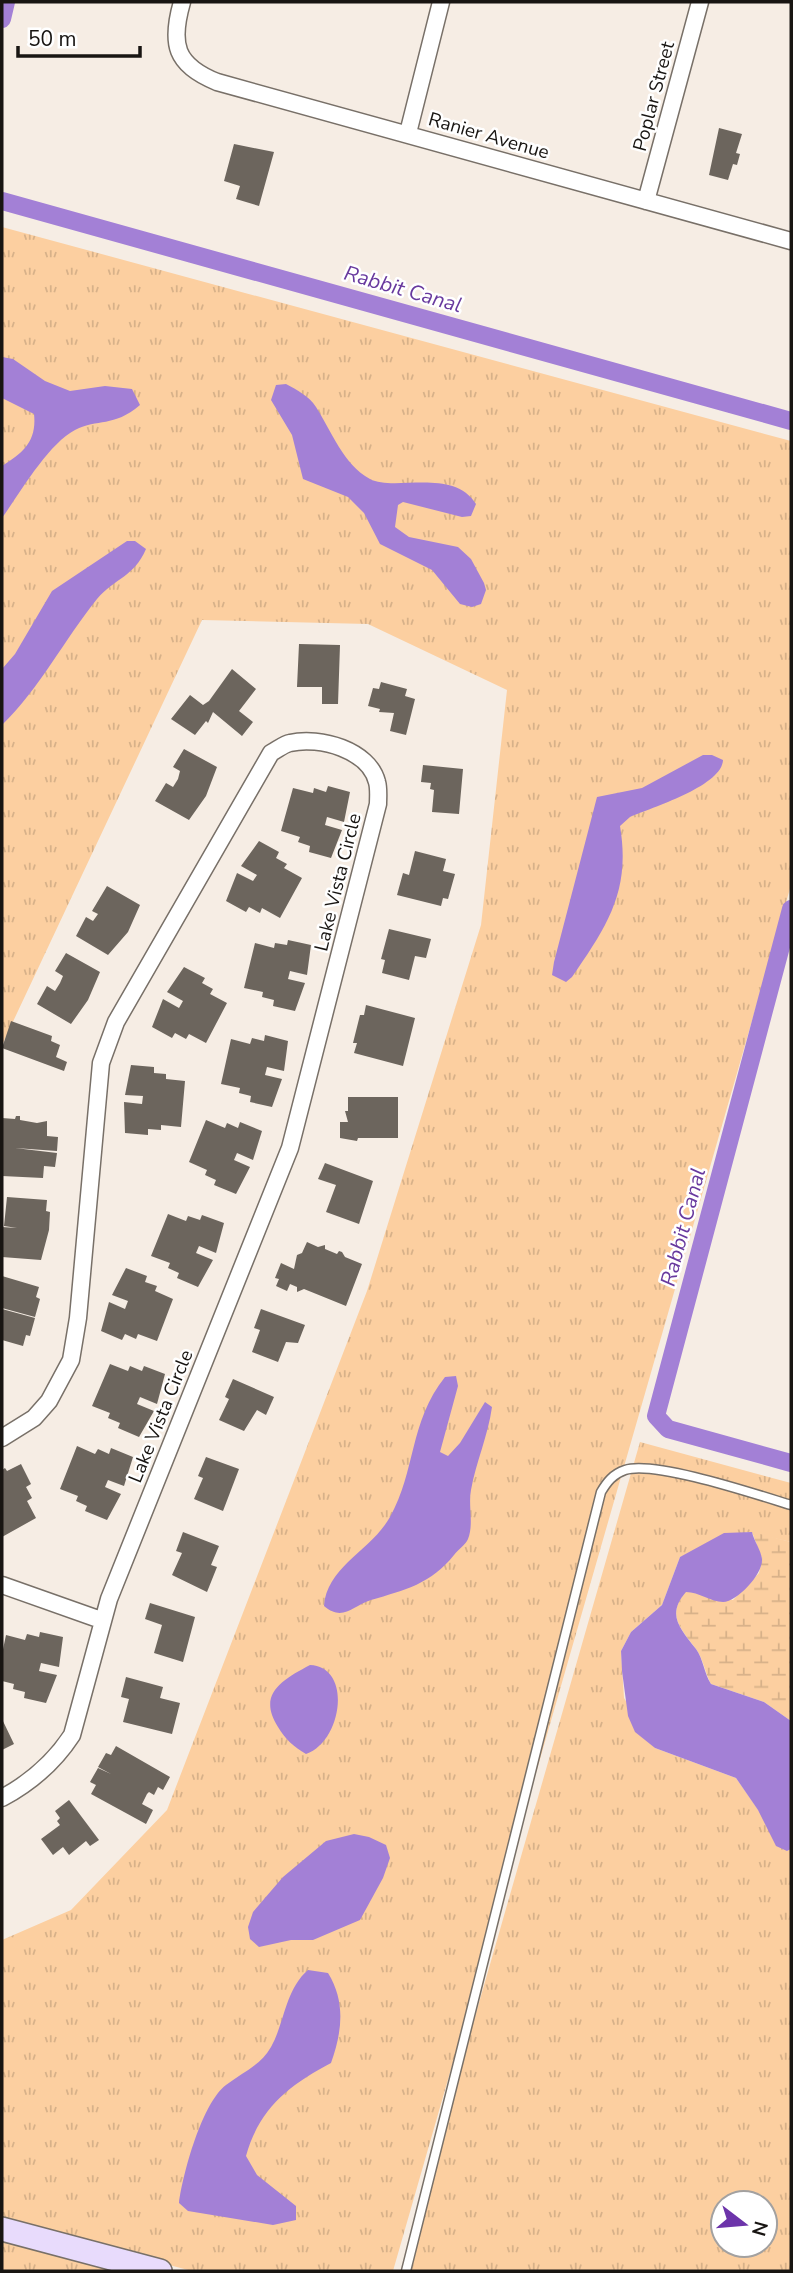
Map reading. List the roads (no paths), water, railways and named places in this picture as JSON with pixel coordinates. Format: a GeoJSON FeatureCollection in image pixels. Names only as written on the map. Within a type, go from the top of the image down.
{"type":"FeatureCollection","features":[{"type":"Feature","properties":{"kind":"main road"},"geometry":{"type":"LineString","coordinates":[[2,2229],[160,2271]]}},
{"type":"Feature","properties":{"kind":"street","name":"Ranier Avenue"},"geometry":{"type":"LineString","coordinates":[[182,2],[175,37],[181,59],[197,74],[217,82],[408,133],[791,242]]}},
{"type":"Feature","properties":{"kind":"street"},"geometry":{"type":"LineString","coordinates":[[408,133],[441,2]]}},
{"type":"Feature","properties":{"kind":"street","name":"Poplar Street"},"geometry":{"type":"LineString","coordinates":[[646,201],[700,2]]}},
{"type":"Feature","properties":{"kind":"street","name":"Lake Vista Circle"},"geometry":{"type":"LineString","coordinates":[[2,1438],[34,1418],[49,1401],[71,1360],[78,1318],[101,1063],[116,1022],[271,753],[288,743],[308,741],[351,752],[369,765],[378,783],[378,804],[302,1110],[257,1234],[101,1620],[72,1735],[60,1753],[43,1769],[2,1798]]}},
{"type":"Feature","properties":{"kind":"street"},"geometry":{"type":"LineString","coordinates":[[2,1585],[101,1620]]}},
{"type":"Feature","properties":{"kind":"lane"},"geometry":{"type":"LineString","coordinates":[[406,2271],[601,1492],[610,1479],[625,1469],[642,1468],[687,1476],[791,1504]]}},
{"type":"Feature","properties":{"kind":"waterway","name":"Rabbit Canal"},"geometry":{"type":"LineString","coordinates":[[2,19],[6,2]]}},
{"type":"Feature","properties":{"kind":"waterway","name":"Rabbit Canal"},"geometry":{"type":"LineString","coordinates":[[2,201],[791,421]]}},
{"type":"Feature","properties":{"kind":"waterway","name":"Rabbit Canal"},"geometry":{"type":"LineString","coordinates":[[791,909],[656,1416],[668,1429],[791,1463]]}}]}
